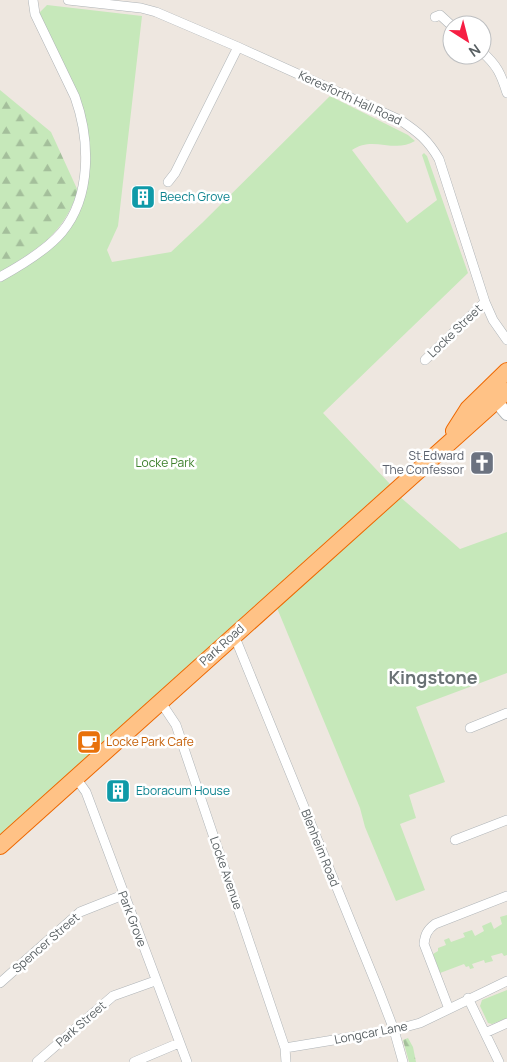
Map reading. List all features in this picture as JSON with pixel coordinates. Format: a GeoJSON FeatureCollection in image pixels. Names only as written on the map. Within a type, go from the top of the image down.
{"type":"FeatureCollection","features":[{"type":"Feature","properties":{"kind":"highway","name":"Park Road"},"geometry":{"type":"LineString","coordinates":[[0,846],[445,446],[498,394],[507,370]]}},
{"type":"Feature","properties":{"kind":"street"},"geometry":{"type":"LineString","coordinates":[[0,277],[40,251],[62,232],[76,210],[84,185],[85,164],[79,109],[35,14],[33,0]]}},
{"type":"Feature","properties":{"kind":"street","name":"Keresforth Hall Road"},"geometry":{"type":"LineString","coordinates":[[68,0],[141,8],[156,12],[400,120],[427,140],[439,159],[485,302],[506,341]]}},
{"type":"Feature","properties":{"kind":"street"},"geometry":{"type":"LineString","coordinates":[[435,17],[440,15],[442,17]]}},
{"type":"Feature","properties":{"kind":"street"},"geometry":{"type":"LineString","coordinates":[[168,182],[175,173],[238,47]]}},
{"type":"Feature","properties":{"kind":"street"},"geometry":{"type":"LineString","coordinates":[[492,60],[503,80],[507,94]]}},
{"type":"Feature","properties":{"kind":"street","name":"Locke Street"},"geometry":{"type":"LineString","coordinates":[[425,360],[485,302]]}},
{"type":"Feature","properties":{"kind":"street"},"geometry":{"type":"LineString","coordinates":[[498,394],[507,414]]}},
{"type":"Feature","properties":{"kind":"street","name":"Blenheim Road"},"geometry":{"type":"LineString","coordinates":[[234,635],[394,1030],[403,1062]]}},
{"type":"Feature","properties":{"kind":"street","name":"Locke Avenue"},"geometry":{"type":"LineString","coordinates":[[160,701],[176,725],[285,1048],[286,1062]]}},
{"type":"Feature","properties":{"kind":"street"},"geometry":{"type":"LineString","coordinates":[[470,728],[507,713]]}},
{"type":"Feature","properties":{"kind":"street","name":"Park Grove"},"geometry":{"type":"LineString","coordinates":[[76,778],[86,792],[186,1062]]}},
{"type":"Feature","properties":{"kind":"street"},"geometry":{"type":"LineString","coordinates":[[455,840],[507,820]]}},
{"type":"Feature","properties":{"kind":"street","name":"Spencer Street"},"geometry":{"type":"LineString","coordinates":[[0,984],[80,912],[123,896]]}},
{"type":"Feature","properties":{"kind":"street"},"geometry":{"type":"LineString","coordinates":[[449,1009],[424,944],[425,935],[435,924],[507,896]]}},
{"type":"Feature","properties":{"kind":"street","name":"Park Street"},"geometry":{"type":"LineString","coordinates":[[37,1062],[113,996],[155,981]]}},
{"type":"Feature","properties":{"kind":"street","name":"Longcar Lane"},"geometry":{"type":"LineString","coordinates":[[285,1048],[394,1030],[420,1023],[468,998],[507,981]]}},
{"type":"Feature","properties":{"kind":"street"},"geometry":{"type":"LineString","coordinates":[[468,998],[499,1062]]}},
{"type":"Feature","properties":{"kind":"street"},"geometry":{"type":"LineString","coordinates":[[485,1033],[507,1023]]}},
{"type":"Feature","properties":{"kind":"street"},"geometry":{"type":"LineString","coordinates":[[134,1062],[179,1043]]}},
{"type":"Feature","properties":{"kind":"green space","name":"Locke Park"},"geometry":{"type":"Polygon","coordinates":[[[47,5],[142,16],[118,226],[107,250],[112,262],[171,252],[330,96],[408,135],[415,141],[399,146],[368,144],[352,150],[407,223],[437,200],[422,155],[424,153],[427,156],[468,273],[323,413],[390,484],[0,835],[0,282],[43,254],[70,229],[85,195],[88,181],[87,146],[82,105],[38,14],[47,5]]]}},
{"type":"Feature","properties":{"kind":"green space"},"geometry":{"type":"Polygon","coordinates":[[[0,90],[51,132],[78,191],[65,219],[57,230],[38,248],[0,272],[0,90]]]}},
{"type":"Feature","properties":{"kind":"green space"},"geometry":{"type":"Polygon","coordinates":[[[399,496],[460,549],[507,532],[507,673],[416,707],[445,782],[409,795],[416,818],[400,824],[425,890],[396,901],[365,827],[360,808],[277,608],[399,496]]]}},
{"type":"Feature","properties":{"kind":"green space"},"geometry":{"type":"Polygon","coordinates":[[[507,915],[507,955],[504,956],[502,953],[491,956],[493,961],[485,963],[484,960],[472,964],[474,968],[470,969],[469,966],[466,967],[464,964],[440,973],[433,954],[438,951],[438,948],[446,945],[444,940],[449,938],[451,942],[465,937],[463,933],[472,930],[475,936],[484,931],[482,926],[491,922],[494,929],[502,924],[500,917],[507,915]]]}},
{"type":"Feature","properties":{"kind":"green space"},"geometry":{"type":"Polygon","coordinates":[[[507,990],[507,1018],[492,1024],[488,1023],[480,1006],[482,1000],[507,990]]]}},
{"type":"Feature","properties":{"kind":"green space"},"geometry":{"type":"Polygon","coordinates":[[[408,1038],[413,1047],[416,1062],[409,1062],[403,1040],[408,1038]]]}},
{"type":"Feature","properties":{"kind":"place","name":"Beech Grove"},"geometry":{"type":"Point","coordinates":[143,197]}},
{"type":"Feature","properties":{"kind":"place","name":"St Edward The Confessor"},"geometry":{"type":"Point","coordinates":[482,463]}},
{"type":"Feature","properties":{"kind":"place","name":"Locke Park Cafe"},"geometry":{"type":"Point","coordinates":[89,742]}},
{"type":"Feature","properties":{"kind":"place","name":"Eboracum House"},"geometry":{"type":"Point","coordinates":[118,791]}},
{"type":"Feature","properties":{"kind":"district","name":"Kingstone"},"geometry":{"type":"Point","coordinates":[433,678]}}]}
